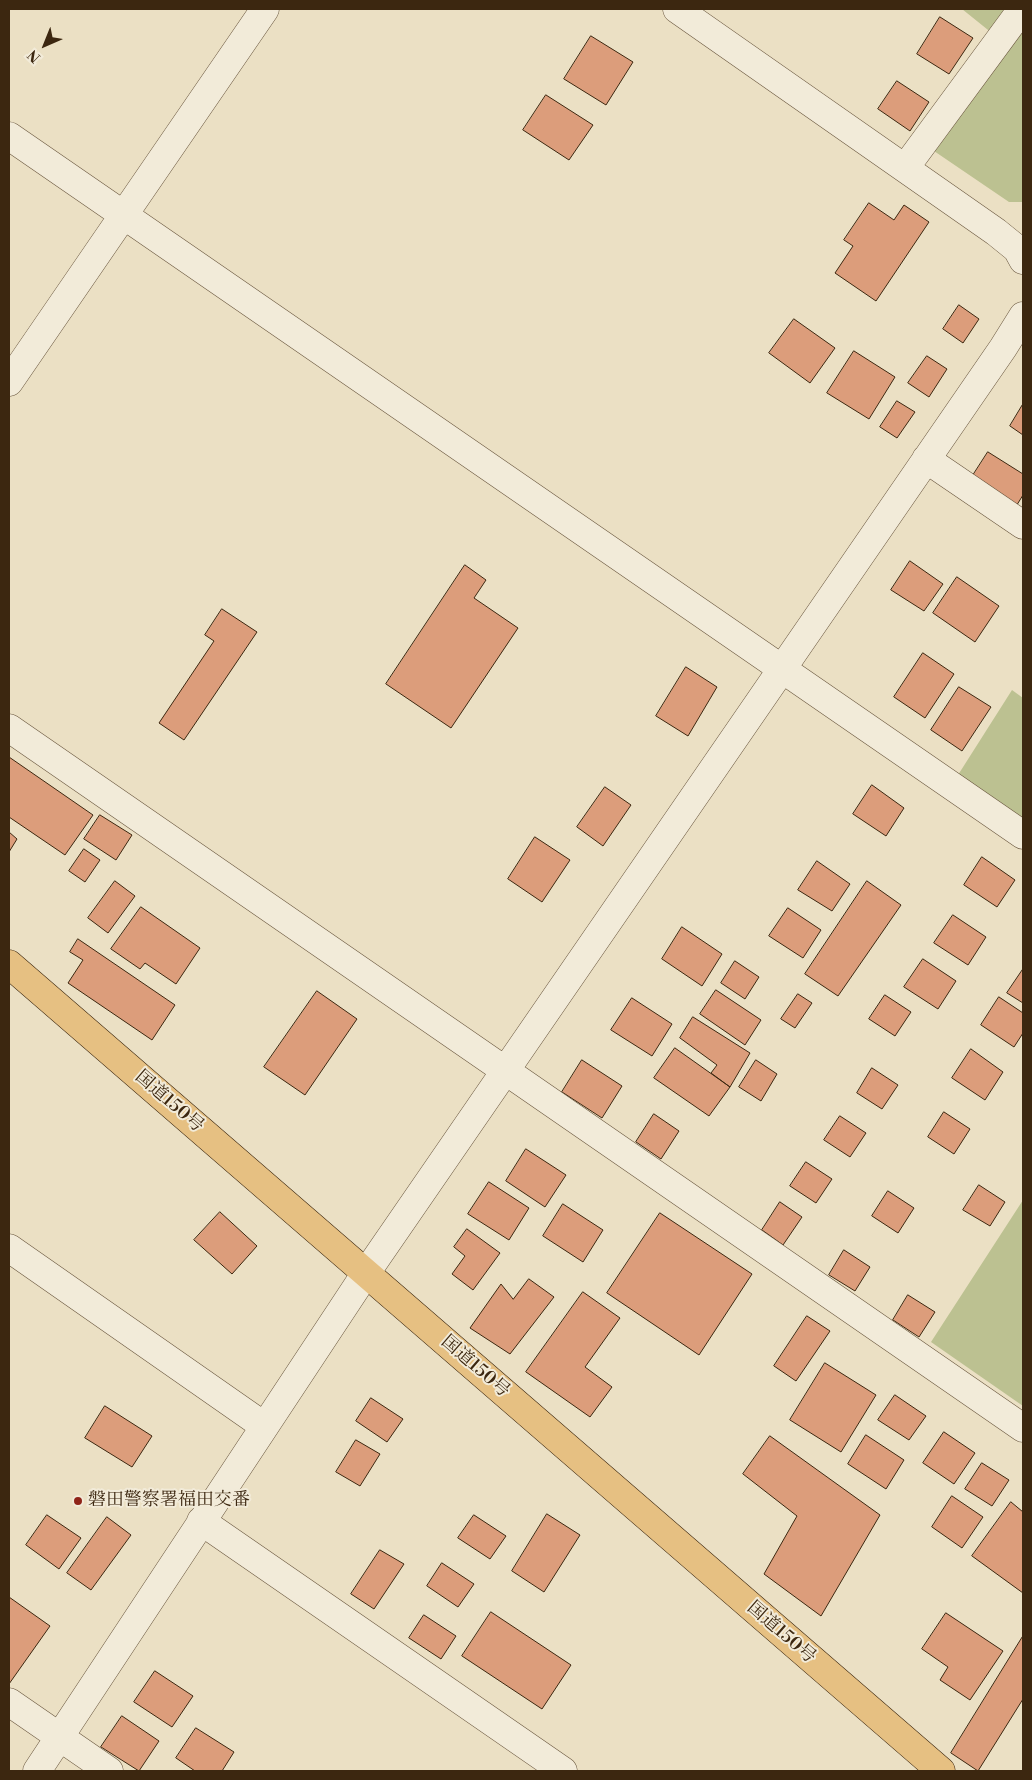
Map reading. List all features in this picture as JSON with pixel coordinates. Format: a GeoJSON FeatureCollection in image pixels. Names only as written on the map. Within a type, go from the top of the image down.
{"type":"FeatureCollection","features":[{"type":"Feature","properties":{"kind":"highway","name":"国道150号"},"geometry":{"type":"LineString","coordinates":[[9,964],[941,1771]]}},
{"type":"Feature","properties":{"kind":"street"},"geometry":{"type":"LineString","coordinates":[[9,382],[265,9]]}},
{"type":"Feature","properties":{"kind":"street"},"geometry":{"type":"LineString","coordinates":[[677,9],[996,232],[1017,249],[1023,260]]}},
{"type":"Feature","properties":{"kind":"street"},"geometry":{"type":"LineString","coordinates":[[905,168],[1022,9]]}},
{"type":"Feature","properties":{"kind":"street"},"geometry":{"type":"LineString","coordinates":[[9,136],[1023,835]]}},
{"type":"Feature","properties":{"kind":"street"},"geometry":{"type":"LineString","coordinates":[[37,1771],[366,1273],[1019,325],[1023,316]]}},
{"type":"Feature","properties":{"kind":"street"},"geometry":{"type":"LineString","coordinates":[[926,459],[1023,525]]}},
{"type":"Feature","properties":{"kind":"street"},"geometry":{"type":"LineString","coordinates":[[9,728],[1023,1428]]}},
{"type":"Feature","properties":{"kind":"street"},"geometry":{"type":"LineString","coordinates":[[9,1248],[264,1426]]}},
{"type":"Feature","properties":{"kind":"street"},"geometry":{"type":"LineString","coordinates":[[201,1521],[563,1771]]}},
{"type":"Feature","properties":{"kind":"street"},"geometry":{"type":"LineString","coordinates":[[9,1702],[109,1771]]}},
{"type":"Feature","properties":{"kind":"green space"},"geometry":{"type":"Polygon","coordinates":[[[962,9],[1023,9],[1023,202],[1009,202],[934,151],[998,38],[962,9]]]}},
{"type":"Feature","properties":{"kind":"green space"},"geometry":{"type":"Polygon","coordinates":[[[1012,690],[1023,698],[1023,835],[951,786],[1012,690]]]}},
{"type":"Feature","properties":{"kind":"green space"},"geometry":{"type":"Polygon","coordinates":[[[1023,1200],[1023,1406],[931,1342],[1023,1200]]]}},
{"type":"Feature","properties":{"kind":"building"},"geometry":{"type":"Polygon","coordinates":[[[940,17],[973,38],[949,74],[917,54],[940,17]]]}},
{"type":"Feature","properties":{"kind":"building"},"geometry":{"type":"Polygon","coordinates":[[[591,36],[633,62],[606,105],[564,79],[591,36]]]}},
{"type":"Feature","properties":{"kind":"building"},"geometry":{"type":"Polygon","coordinates":[[[897,81],[929,102],[910,131],[878,109],[897,81]]]}},
{"type":"Feature","properties":{"kind":"building"},"geometry":{"type":"Polygon","coordinates":[[[546,95],[593,125],[569,160],[523,130],[546,95]]]}},
{"type":"Feature","properties":{"kind":"building"},"geometry":{"type":"Polygon","coordinates":[[[869,203],[894,220],[904,205],[929,222],[876,301],[835,273],[853,246],[844,240],[869,203]]]}},
{"type":"Feature","properties":{"kind":"building"},"geometry":{"type":"Polygon","coordinates":[[[959,305],[979,319],[963,343],[943,329],[959,305]]]}},
{"type":"Feature","properties":{"kind":"building"},"geometry":{"type":"Polygon","coordinates":[[[794,319],[835,348],[810,383],[769,353],[794,319]]]}},
{"type":"Feature","properties":{"kind":"building"},"geometry":{"type":"Polygon","coordinates":[[[854,351],[895,377],[869,419],[827,393],[854,351]]]}},
{"type":"Feature","properties":{"kind":"building"},"geometry":{"type":"Polygon","coordinates":[[[927,356],[947,369],[929,397],[908,383],[927,356]]]}},
{"type":"Feature","properties":{"kind":"building"},"geometry":{"type":"Polygon","coordinates":[[[897,401],[915,412],[897,438],[880,427],[897,401]]]}},
{"type":"Feature","properties":{"kind":"building"},"geometry":{"type":"Polygon","coordinates":[[[1023,404],[1023,435],[1010,426],[1023,404]]]}},
{"type":"Feature","properties":{"kind":"building"},"geometry":{"type":"Polygon","coordinates":[[[988,452],[1023,474],[1023,495],[1015,508],[970,480],[988,452]]]}},
{"type":"Feature","properties":{"kind":"building"},"geometry":{"type":"Polygon","coordinates":[[[910,561],[943,584],[924,611],[891,590],[910,561]]]}},
{"type":"Feature","properties":{"kind":"building"},"geometry":{"type":"Polygon","coordinates":[[[465,565],[486,580],[474,598],[518,628],[451,728],[386,684],[465,565]]]}},
{"type":"Feature","properties":{"kind":"building"},"geometry":{"type":"Polygon","coordinates":[[[957,577],[999,606],[975,642],[933,613],[957,577]]]}},
{"type":"Feature","properties":{"kind":"building"},"geometry":{"type":"Polygon","coordinates":[[[222,609],[257,632],[184,740],[159,723],[214,641],[205,635],[222,609]]]}},
{"type":"Feature","properties":{"kind":"building"},"geometry":{"type":"Polygon","coordinates":[[[923,653],[954,674],[925,718],[894,697],[923,653]]]}},
{"type":"Feature","properties":{"kind":"building"},"geometry":{"type":"Polygon","coordinates":[[[686,667],[717,687],[688,736],[656,716],[686,667]]]}},
{"type":"Feature","properties":{"kind":"building"},"geometry":{"type":"Polygon","coordinates":[[[959,687],[991,707],[962,751],[931,730],[959,687]]]}},
{"type":"Feature","properties":{"kind":"building"},"geometry":{"type":"Polygon","coordinates":[[[9,757],[93,815],[65,855],[9,817],[9,757]]]}},
{"type":"Feature","properties":{"kind":"building"},"geometry":{"type":"Polygon","coordinates":[[[872,785],[904,808],[886,836],[853,814],[872,785]]]}},
{"type":"Feature","properties":{"kind":"building"},"geometry":{"type":"Polygon","coordinates":[[[605,787],[631,805],[603,846],[577,827],[605,787]]]}},
{"type":"Feature","properties":{"kind":"building"},"geometry":{"type":"Polygon","coordinates":[[[100,815],[132,835],[116,860],[84,839],[100,815]]]}},
{"type":"Feature","properties":{"kind":"building"},"geometry":{"type":"Polygon","coordinates":[[[9,832],[17,839],[9,852],[9,832]]]}},
{"type":"Feature","properties":{"kind":"building"},"geometry":{"type":"Polygon","coordinates":[[[535,837],[570,860],[542,902],[508,879],[535,837]]]}},
{"type":"Feature","properties":{"kind":"building"},"geometry":{"type":"Polygon","coordinates":[[[84,849],[100,860],[85,882],[69,871],[84,849]]]}},
{"type":"Feature","properties":{"kind":"building"},"geometry":{"type":"Polygon","coordinates":[[[982,857],[1015,880],[997,907],[964,885],[982,857]]]}},
{"type":"Feature","properties":{"kind":"building"},"geometry":{"type":"Polygon","coordinates":[[[817,861],[850,884],[832,911],[798,890],[817,861]]]}},
{"type":"Feature","properties":{"kind":"building"},"geometry":{"type":"Polygon","coordinates":[[[115,881],[135,896],[108,933],[88,918],[115,881]]]}},
{"type":"Feature","properties":{"kind":"building"},"geometry":{"type":"Polygon","coordinates":[[[867,881],[901,905],[838,996],[805,974],[867,881]]]}},
{"type":"Feature","properties":{"kind":"building"},"geometry":{"type":"Polygon","coordinates":[[[141,907],[200,948],[176,984],[145,963],[140,969],[111,949],[141,907]]]}},
{"type":"Feature","properties":{"kind":"building"},"geometry":{"type":"Polygon","coordinates":[[[788,908],[821,930],[803,958],[769,936],[788,908]]]}},
{"type":"Feature","properties":{"kind":"building"},"geometry":{"type":"Polygon","coordinates":[[[953,915],[986,937],[968,965],[934,943],[953,915]]]}},
{"type":"Feature","properties":{"kind":"building"},"geometry":{"type":"Polygon","coordinates":[[[682,927],[722,954],[702,986],[662,959],[682,927]]]}},
{"type":"Feature","properties":{"kind":"building"},"geometry":{"type":"Polygon","coordinates":[[[78,939],[175,1005],[152,1040],[68,983],[83,960],[70,952],[78,939]]]}},
{"type":"Feature","properties":{"kind":"building"},"geometry":{"type":"Polygon","coordinates":[[[923,959],[956,981],[938,1009],[904,987],[923,959]]]}},
{"type":"Feature","properties":{"kind":"building"},"geometry":{"type":"Polygon","coordinates":[[[735,961],[759,977],[745,999],[721,983],[735,961]]]}},
{"type":"Feature","properties":{"kind":"building"},"geometry":{"type":"Polygon","coordinates":[[[1023,969],[1023,1003],[1007,993],[1023,969]]]}},
{"type":"Feature","properties":{"kind":"building"},"geometry":{"type":"Polygon","coordinates":[[[716,990],[761,1020],[745,1045],[700,1014],[716,990]]]}},
{"type":"Feature","properties":{"kind":"building"},"geometry":{"type":"Polygon","coordinates":[[[317,991],[357,1019],[305,1095],[264,1067],[317,991]]]}},
{"type":"Feature","properties":{"kind":"building"},"geometry":{"type":"Polygon","coordinates":[[[798,994],[812,1003],[795,1028],[781,1019],[798,994]]]}},
{"type":"Feature","properties":{"kind":"building"},"geometry":{"type":"Polygon","coordinates":[[[885,995],[911,1012],[895,1036],[869,1019],[885,995]]]}},
{"type":"Feature","properties":{"kind":"building"},"geometry":{"type":"Polygon","coordinates":[[[999,997],[1023,1013],[1023,1033],[1014,1047],[981,1025],[999,997]]]}},
{"type":"Feature","properties":{"kind":"building"},"geometry":{"type":"Polygon","coordinates":[[[632,998],[672,1024],[652,1056],[611,1030],[632,998]]]}},
{"type":"Feature","properties":{"kind":"building"},"geometry":{"type":"Polygon","coordinates":[[[693,1017],[750,1053],[730,1087],[711,1073],[717,1065],[680,1038],[693,1017]]]}},
{"type":"Feature","properties":{"kind":"building"},"geometry":{"type":"Polygon","coordinates":[[[675,1048],[730,1087],[709,1116],[654,1078],[675,1048]]]}},
{"type":"Feature","properties":{"kind":"building"},"geometry":{"type":"Polygon","coordinates":[[[971,1049],[1003,1072],[985,1100],[952,1078],[971,1049]]]}},
{"type":"Feature","properties":{"kind":"building"},"geometry":{"type":"Polygon","coordinates":[[[582,1060],[622,1086],[602,1118],[562,1092],[582,1060]]]}},
{"type":"Feature","properties":{"kind":"building"},"geometry":{"type":"Polygon","coordinates":[[[756,1060],[777,1074],[761,1101],[739,1087],[756,1060]]]}},
{"type":"Feature","properties":{"kind":"building"},"geometry":{"type":"Polygon","coordinates":[[[872,1068],[898,1085],[882,1109],[857,1093],[872,1068]]]}},
{"type":"Feature","properties":{"kind":"building"},"geometry":{"type":"Polygon","coordinates":[[[944,1112],[970,1129],[954,1154],[928,1137],[944,1112]]]}},
{"type":"Feature","properties":{"kind":"building"},"geometry":{"type":"Polygon","coordinates":[[[654,1114],[679,1131],[661,1159],[636,1142],[654,1114]]]}},
{"type":"Feature","properties":{"kind":"building"},"geometry":{"type":"Polygon","coordinates":[[[840,1116],[866,1133],[850,1157],[824,1140],[840,1116]]]}},
{"type":"Feature","properties":{"kind":"building"},"geometry":{"type":"Polygon","coordinates":[[[526,1149],[566,1175],[545,1207],[506,1181],[526,1149]]]}},
{"type":"Feature","properties":{"kind":"building"},"geometry":{"type":"Polygon","coordinates":[[[806,1162],[832,1179],[816,1203],[790,1186],[806,1162]]]}},
{"type":"Feature","properties":{"kind":"building"},"geometry":{"type":"Polygon","coordinates":[[[489,1182],[529,1208],[509,1240],[468,1214],[489,1182]]]}},
{"type":"Feature","properties":{"kind":"building"},"geometry":{"type":"Polygon","coordinates":[[[979,1185],[1005,1202],[990,1226],[963,1210],[979,1185]]]}},
{"type":"Feature","properties":{"kind":"building"},"geometry":{"type":"Polygon","coordinates":[[[888,1191],[914,1208],[898,1233],[872,1216],[888,1191]]]}},
{"type":"Feature","properties":{"kind":"building"},"geometry":{"type":"Polygon","coordinates":[[[780,1202],[802,1217],[783,1245],[762,1230],[780,1202]]]}},
{"type":"Feature","properties":{"kind":"building"},"geometry":{"type":"Polygon","coordinates":[[[563,1204],[603,1230],[583,1262],[543,1236],[563,1204]]]}},
{"type":"Feature","properties":{"kind":"building"},"geometry":{"type":"Polygon","coordinates":[[[220,1212],[257,1246],[232,1274],[194,1240],[220,1212]]]}},
{"type":"Feature","properties":{"kind":"building"},"geometry":{"type":"Polygon","coordinates":[[[660,1213],[752,1274],[699,1355],[607,1293],[660,1213]]]}},
{"type":"Feature","properties":{"kind":"building"},"geometry":{"type":"Polygon","coordinates":[[[467,1229],[500,1253],[473,1290],[452,1274],[465,1256],[454,1247],[467,1229]]]}},
{"type":"Feature","properties":{"kind":"building"},"geometry":{"type":"Polygon","coordinates":[[[844,1250],[870,1267],[855,1291],[829,1275],[844,1250]]]}},
{"type":"Feature","properties":{"kind":"building"},"geometry":{"type":"Polygon","coordinates":[[[529,1279],[554,1297],[510,1354],[470,1328],[501,1284],[513,1299],[529,1279]]]}},
{"type":"Feature","properties":{"kind":"building"},"geometry":{"type":"Polygon","coordinates":[[[583,1292],[620,1318],[585,1367],[612,1387],[590,1417],[526,1372],[583,1292]]]}},
{"type":"Feature","properties":{"kind":"building"},"geometry":{"type":"Polygon","coordinates":[[[908,1295],[935,1312],[919,1337],[893,1320],[908,1295]]]}},
{"type":"Feature","properties":{"kind":"building"},"geometry":{"type":"Polygon","coordinates":[[[807,1316],[830,1331],[796,1381],[774,1366],[807,1316]]]}},
{"type":"Feature","properties":{"kind":"building"},"geometry":{"type":"Polygon","coordinates":[[[825,1363],[876,1395],[841,1452],[790,1420],[825,1363]]]}},
{"type":"Feature","properties":{"kind":"building"},"geometry":{"type":"Polygon","coordinates":[[[895,1395],[926,1416],[909,1440],[878,1420],[895,1395]]]}},
{"type":"Feature","properties":{"kind":"building"},"geometry":{"type":"Polygon","coordinates":[[[371,1398],[403,1419],[387,1442],[356,1421],[371,1398]]]}},
{"type":"Feature","properties":{"kind":"building"},"geometry":{"type":"Polygon","coordinates":[[[105,1406],[152,1436],[132,1467],[85,1438],[105,1406]]]}},
{"type":"Feature","properties":{"kind":"building"},"geometry":{"type":"Polygon","coordinates":[[[944,1432],[975,1453],[954,1484],[923,1463],[944,1432]]]}},
{"type":"Feature","properties":{"kind":"building"},"geometry":{"type":"Polygon","coordinates":[[[866,1435],[904,1460],[886,1489],[848,1464],[866,1435]]]}},
{"type":"Feature","properties":{"kind":"building"},"geometry":{"type":"Polygon","coordinates":[[[770,1436],[880,1515],[821,1616],[764,1574],[797,1516],[743,1474],[770,1436]]]}},
{"type":"Feature","properties":{"kind":"building"},"geometry":{"type":"Polygon","coordinates":[[[356,1440],[380,1454],[360,1486],[336,1472],[356,1440]]]}},
{"type":"Feature","properties":{"kind":"building"},"geometry":{"type":"Polygon","coordinates":[[[982,1463],[1009,1480],[992,1506],[965,1489],[982,1463]]]}},
{"type":"Feature","properties":{"kind":"building"},"geometry":{"type":"Polygon","coordinates":[[[952,1496],[983,1517],[962,1548],[932,1527],[952,1496]]]}},
{"type":"Feature","properties":{"kind":"building"},"geometry":{"type":"Polygon","coordinates":[[[1011,1502],[1023,1512],[1023,1593],[972,1556],[1011,1502]]]}},
{"type":"Feature","properties":{"kind":"building"},"geometry":{"type":"Polygon","coordinates":[[[547,1514],[580,1535],[544,1592],[512,1571],[547,1514]]]}},
{"type":"Feature","properties":{"kind":"building"},"geometry":{"type":"Polygon","coordinates":[[[47,1515],[81,1538],[59,1569],[26,1545],[47,1515]]]}},
{"type":"Feature","properties":{"kind":"building"},"geometry":{"type":"Polygon","coordinates":[[[474,1515],[506,1536],[490,1559],[458,1538],[474,1515]]]}},
{"type":"Feature","properties":{"kind":"building"},"geometry":{"type":"Polygon","coordinates":[[[107,1517],[131,1535],[91,1590],[67,1573],[107,1517]]]}},
{"type":"Feature","properties":{"kind":"building"},"geometry":{"type":"Polygon","coordinates":[[[380,1550],[404,1564],[374,1609],[351,1594],[380,1550]]]}},
{"type":"Feature","properties":{"kind":"building"},"geometry":{"type":"Polygon","coordinates":[[[442,1563],[474,1584],[458,1607],[427,1586],[442,1563]]]}},
{"type":"Feature","properties":{"kind":"building"},"geometry":{"type":"Polygon","coordinates":[[[9,1597],[50,1626],[9,1684],[9,1597]]]}},
{"type":"Feature","properties":{"kind":"building"},"geometry":{"type":"Polygon","coordinates":[[[491,1612],[571,1665],[542,1709],[462,1656],[491,1612]]]}},
{"type":"Feature","properties":{"kind":"building"},"geometry":{"type":"Polygon","coordinates":[[[946,1613],[1003,1651],[970,1700],[940,1680],[948,1667],[922,1649],[946,1613]]]}},
{"type":"Feature","properties":{"kind":"building"},"geometry":{"type":"Polygon","coordinates":[[[424,1615],[456,1636],[441,1659],[409,1638],[424,1615]]]}},
{"type":"Feature","properties":{"kind":"building"},"geometry":{"type":"Polygon","coordinates":[[[1023,1636],[1023,1699],[978,1771],[951,1753],[1023,1636]]]}},
{"type":"Feature","properties":{"kind":"building"},"geometry":{"type":"Polygon","coordinates":[[[155,1671],[193,1696],[172,1727],[134,1702],[155,1671]]]}},
{"type":"Feature","properties":{"kind":"building"},"geometry":{"type":"Polygon","coordinates":[[[122,1716],[159,1741],[139,1771],[101,1747],[122,1716]]]}},
{"type":"Feature","properties":{"kind":"building"},"geometry":{"type":"Polygon","coordinates":[[[196,1728],[234,1752],[222,1771],[195,1771],[176,1758],[196,1728]]]}},
{"type":"Feature","properties":{"kind":"place","name":"磐田警察署福田交番"},"geometry":{"type":"Point","coordinates":[78,1501]}}]}
